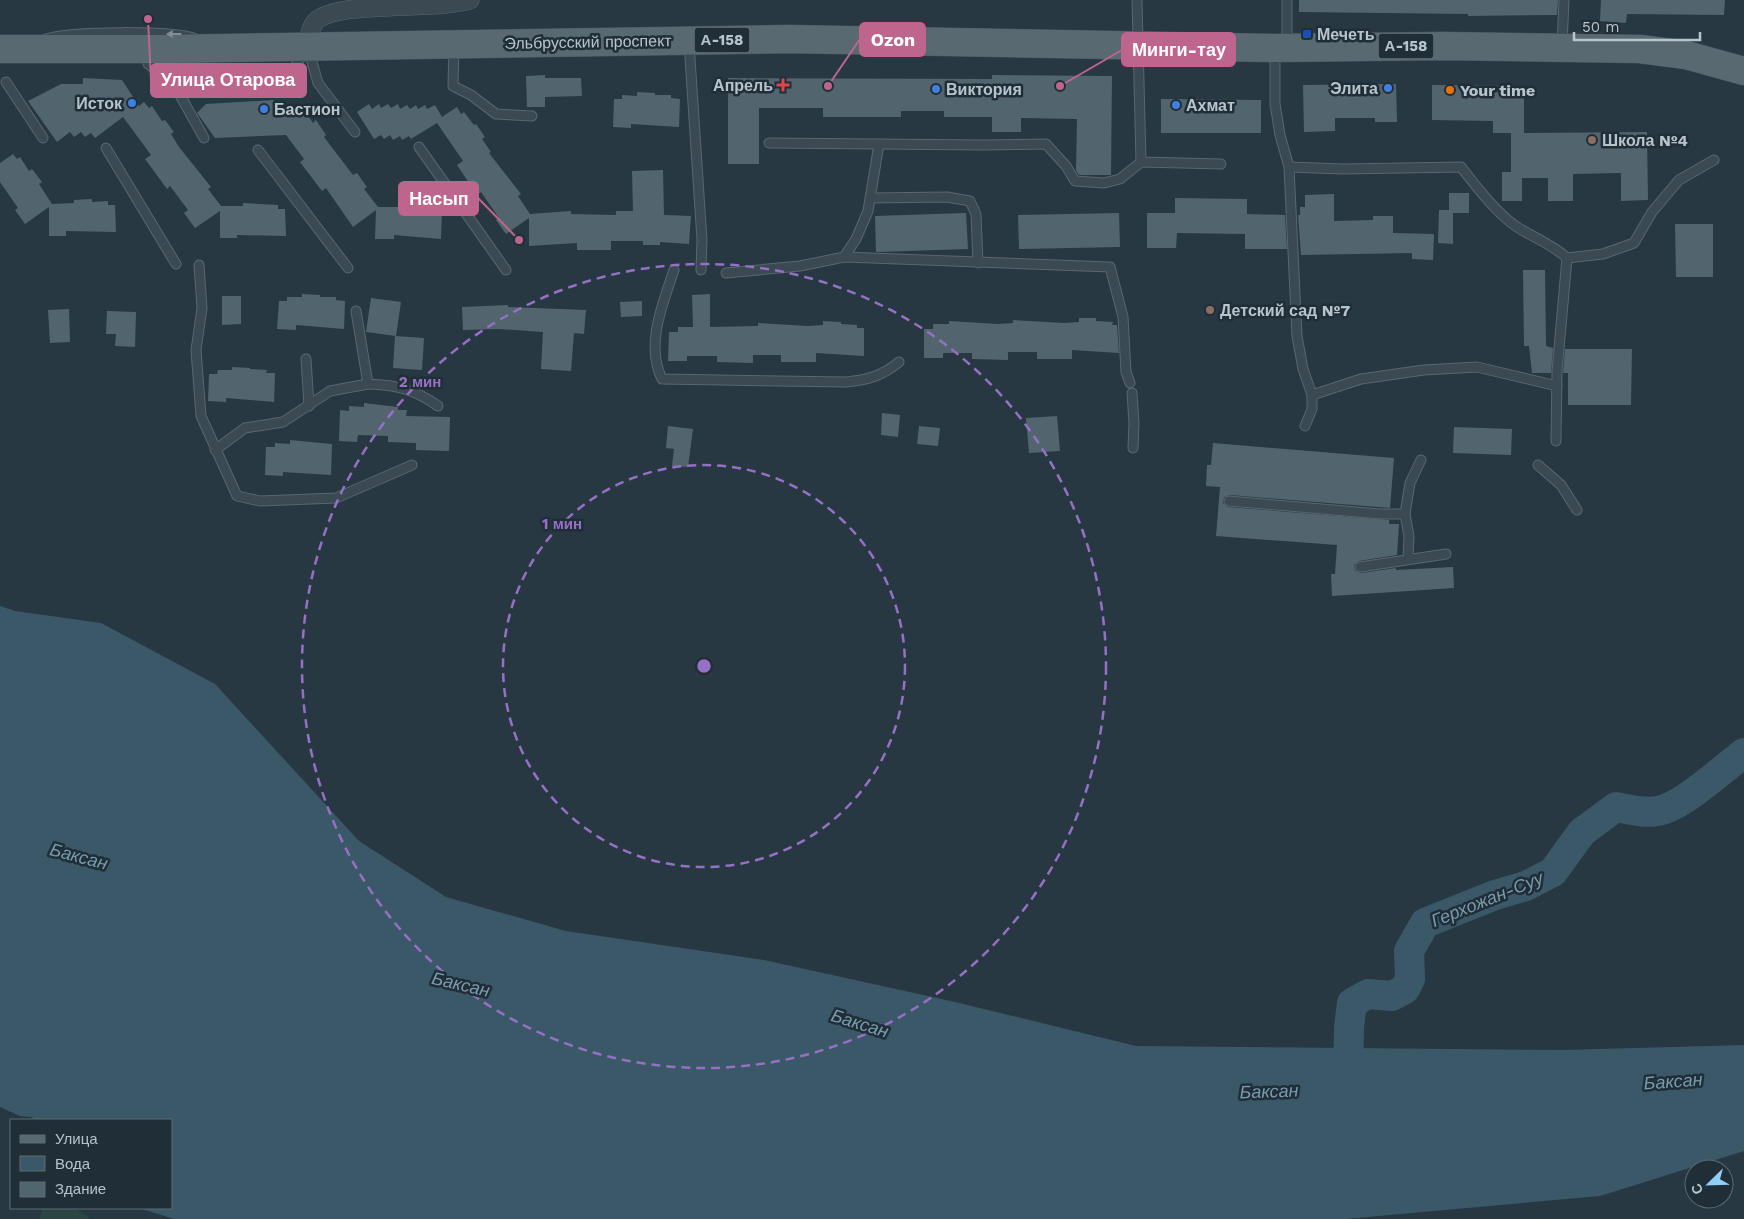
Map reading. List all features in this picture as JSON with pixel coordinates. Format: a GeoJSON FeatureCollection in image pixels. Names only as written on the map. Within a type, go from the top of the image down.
{"type":"FeatureCollection","features":[{"type":"Feature","properties":{"kind":"main road","name":"Эльбрусский проспект"},"geometry":{"type":"LineString","coordinates":[[8,49],[146,56],[220,48],[788,39],[1137,46],[1443,46],[1640,49],[1674,52],[1743,70]]}},
{"type":"Feature","properties":{"kind":"street"},"geometry":{"type":"LineString","coordinates":[[308,46],[315,22],[325,14],[373,7],[428,7],[456,4],[470,0]]}},
{"type":"Feature","properties":{"kind":"lane"},"geometry":{"type":"LineString","coordinates":[[1137,0],[1141,162]]}},
{"type":"Feature","properties":{"kind":"lane"},"geometry":{"type":"LineString","coordinates":[[1288,0],[1275,104],[1280,135],[1289,167],[1297,336],[1303,369],[1312,395],[1312,409],[1305,426]]}},
{"type":"Feature","properties":{"kind":"lane"},"geometry":{"type":"LineString","coordinates":[[1561,48],[1564,0]]}},
{"type":"Feature","properties":{"kind":"lane"},"geometry":{"type":"LineString","coordinates":[[8,49],[58,35],[115,34],[184,34],[220,48]]}},
{"type":"Feature","properties":{"kind":"lane"},"geometry":{"type":"LineString","coordinates":[[689,40],[702,240],[701,270]]}},
{"type":"Feature","properties":{"kind":"lane"},"geometry":{"type":"LineString","coordinates":[[454,45],[453,86],[471,95],[496,114],[532,116]]}},
{"type":"Feature","properties":{"kind":"lane"},"geometry":{"type":"LineString","coordinates":[[146,56],[176,73],[294,69],[308,46]]}},
{"type":"Feature","properties":{"kind":"lane"},"geometry":{"type":"LineString","coordinates":[[308,46],[311,65],[318,83],[355,132]]}},
{"type":"Feature","properties":{"kind":"lane"},"geometry":{"type":"LineString","coordinates":[[146,56],[176,88],[204,138]]}},
{"type":"Feature","properties":{"kind":"lane"},"geometry":{"type":"LineString","coordinates":[[6,82],[44,138]]}},
{"type":"Feature","properties":{"kind":"lane"},"geometry":{"type":"LineString","coordinates":[[769,143],[1046,144],[1066,166],[1075,181],[1104,183],[1120,179],[1141,162],[1222,164]]}},
{"type":"Feature","properties":{"kind":"lane"},"geometry":{"type":"LineString","coordinates":[[844,256],[859,232],[868,211],[879,144]]}},
{"type":"Feature","properties":{"kind":"lane"},"geometry":{"type":"LineString","coordinates":[[419,147],[506,270]]}},
{"type":"Feature","properties":{"kind":"lane"},"geometry":{"type":"LineString","coordinates":[[106,148],[176,264]]}},
{"type":"Feature","properties":{"kind":"lane"},"geometry":{"type":"LineString","coordinates":[[258,150],[348,268]]}},
{"type":"Feature","properties":{"kind":"lane"},"geometry":{"type":"LineString","coordinates":[[1289,167],[1343,169],[1461,166],[1480,191],[1516,226],[1556,248],[1567,258],[1603,254],[1634,243],[1652,212],[1679,180],[1714,160]]}},
{"type":"Feature","properties":{"kind":"lane"},"geometry":{"type":"LineString","coordinates":[[870,198],[947,197],[970,201],[976,214],[978,263]]}},
{"type":"Feature","properties":{"kind":"lane"},"geometry":{"type":"LineString","coordinates":[[726,273],[800,266],[844,256],[1110,267],[1123,317],[1126,372],[1130,383]]}},
{"type":"Feature","properties":{"kind":"lane"},"geometry":{"type":"LineString","coordinates":[[1556,441],[1556,386],[1567,258]]}},
{"type":"Feature","properties":{"kind":"lane"},"geometry":{"type":"LineString","coordinates":[[199,265],[202,308],[196,350],[201,416],[237,496],[260,501],[336,498],[412,465]]}},
{"type":"Feature","properties":{"kind":"lane"},"geometry":{"type":"LineString","coordinates":[[674,270],[657,326],[657,368],[662,379],[846,382],[869,380],[887,372],[899,362]]}},
{"type":"Feature","properties":{"kind":"lane"},"geometry":{"type":"LineString","coordinates":[[356,311],[368,384]]}},
{"type":"Feature","properties":{"kind":"lane"},"geometry":{"type":"LineString","coordinates":[[306,359],[309,406]]}},
{"type":"Feature","properties":{"kind":"lane"},"geometry":{"type":"LineString","coordinates":[[1312,395],[1360,379],[1424,370],[1477,367],[1556,386]]}},
{"type":"Feature","properties":{"kind":"lane"},"geometry":{"type":"LineString","coordinates":[[215,450],[245,428],[283,422],[330,392],[368,384],[392,384],[419,392],[438,406]]}},
{"type":"Feature","properties":{"kind":"lane"},"geometry":{"type":"LineString","coordinates":[[1132,393],[1134,423],[1132,448]]}},
{"type":"Feature","properties":{"kind":"lane"},"geometry":{"type":"LineString","coordinates":[[1408,559],[1409,536],[1405,514],[1410,483],[1421,460]]}},
{"type":"Feature","properties":{"kind":"lane"},"geometry":{"type":"LineString","coordinates":[[1538,465],[1561,485],[1576,510]]}},
{"type":"Feature","properties":{"kind":"lane"},"geometry":{"type":"LineString","coordinates":[[1229,502],[1380,514],[1405,514]]}},
{"type":"Feature","properties":{"kind":"lane"},"geometry":{"type":"LineString","coordinates":[[1360,566],[1446,554]]}},
{"type":"Feature","properties":{"kind":"green space"},"geometry":{"type":"Polygon","coordinates":[[[43,1209],[76,1209],[91,1219],[39,1219],[43,1209]]]}},
{"type":"Feature","properties":{"kind":"water","name":"Баксан"},"geometry":{"type":"Polygon","coordinates":[[[0,606],[15,611],[101,623],[215,684],[359,841],[446,897],[566,931],[764,960],[955,1002],[1136,1046],[1563,1050],[1744,1045],[1744,1151],[1718,1159],[1684,1159],[1684,1170],[1600,1196],[1345,1219],[174,1219],[142,1209],[172,1209],[172,1119],[34,1119],[20,1116],[0,1107],[0,606]]]}},
{"type":"Feature","properties":{"kind":"building"},"geometry":{"type":"Polygon","coordinates":[[[1299,0],[1558,0],[1557,15],[1468,16],[1468,14],[1299,12],[1299,0]]]}},
{"type":"Feature","properties":{"kind":"building"},"geometry":{"type":"Polygon","coordinates":[[[1601,0],[1725,0],[1724,15],[1627,14],[1626,23],[1600,21],[1601,0]]]}},
{"type":"Feature","properties":{"kind":"building"},"geometry":{"type":"Polygon","coordinates":[[[545,75],[545,78],[581,78],[582,96],[545,97],[545,107],[527,107],[526,76],[545,75]]]}},
{"type":"Feature","properties":{"kind":"building"},"geometry":{"type":"Polygon","coordinates":[[[992,75],[1112,76],[1111,175],[1079,175],[1076,171],[1077,119],[1021,118],[1021,132],[992,132],[992,117],[944,117],[944,111],[901,111],[901,117],[823,117],[823,108],[759,108],[759,164],[728,164],[728,78],[992,79],[992,75]]]}},
{"type":"Feature","properties":{"kind":"building"},"geometry":{"type":"Polygon","coordinates":[[[83,78],[122,80],[139,106],[144,102],[149,108],[152,106],[162,121],[165,120],[174,132],[171,134],[179,147],[211,187],[208,189],[221,206],[243,206],[243,203],[278,205],[278,209],[285,209],[286,236],[237,235],[237,238],[220,238],[220,211],[195,228],[184,213],[188,210],[170,186],[167,189],[145,159],[151,155],[123,117],[95,138],[91,133],[85,137],[81,132],[74,137],[70,132],[57,142],[28,101],[61,84],[83,84],[83,78]]]}},
{"type":"Feature","properties":{"kind":"building"},"geometry":{"type":"Polygon","coordinates":[[[1396,84],[1397,122],[1375,122],[1375,118],[1335,118],[1335,131],[1304,132],[1303,85],[1396,84]]]}},
{"type":"Feature","properties":{"kind":"building"},"geometry":{"type":"Polygon","coordinates":[[[1432,85],[1524,86],[1524,133],[1647,132],[1648,200],[1621,201],[1621,173],[1573,174],[1573,201],[1548,201],[1548,178],[1522,178],[1522,201],[1502,201],[1502,172],[1511,172],[1511,133],[1493,133],[1493,121],[1432,120],[1432,85]]]}},
{"type":"Feature","properties":{"kind":"building"},"geometry":{"type":"Polygon","coordinates":[[[637,92],[671,95],[671,98],[680,99],[679,127],[631,124],[631,128],[613,127],[614,99],[622,99],[622,95],[637,96],[637,92]]]}},
{"type":"Feature","properties":{"kind":"building"},"geometry":{"type":"Polygon","coordinates":[[[1161,99],[1261,100],[1261,133],[1161,133],[1161,99]]]}},
{"type":"Feature","properties":{"kind":"building"},"geometry":{"type":"Polygon","coordinates":[[[274,100],[284,114],[294,106],[299,112],[303,109],[313,123],[316,120],[326,135],[324,137],[353,175],[357,173],[367,187],[364,189],[378,207],[400,207],[400,203],[418,203],[418,206],[434,207],[434,210],[442,210],[441,239],[394,235],[394,239],[375,239],[376,210],[353,227],[326,188],[322,191],[300,162],[304,159],[286,135],[215,138],[197,113],[206,104],[274,100]]]}},
{"type":"Feature","properties":{"kind":"building"},"geometry":{"type":"Polygon","coordinates":[[[369,104],[372,109],[379,104],[381,108],[388,104],[391,108],[398,104],[400,109],[407,105],[410,109],[416,105],[418,109],[425,105],[427,109],[435,105],[442,117],[457,107],[461,114],[464,112],[474,125],[476,124],[485,137],[482,139],[491,152],[489,153],[521,194],[518,196],[530,214],[571,211],[571,214],[616,215],[616,211],[633,211],[632,171],[663,170],[664,215],[691,216],[689,244],[660,242],[660,245],[643,245],[643,241],[611,241],[611,250],[577,250],[577,243],[529,246],[529,218],[506,234],[496,220],[499,218],[481,192],[477,195],[457,165],[463,161],[437,123],[411,139],[409,136],[402,140],[400,136],[393,140],[390,135],[384,139],[381,135],[374,139],[357,112],[369,104]]]}},
{"type":"Feature","properties":{"kind":"building"},"geometry":{"type":"Polygon","coordinates":[[[13,154],[17,159],[20,157],[29,171],[32,169],[42,182],[39,184],[52,204],[74,203],[74,200],[92,199],[92,202],[108,201],[108,205],[115,205],[116,232],[66,231],[66,236],[49,236],[49,207],[25,224],[15,210],[18,208],[0,182],[0,163],[13,154]]]}},
{"type":"Feature","properties":{"kind":"building"},"geometry":{"type":"Polygon","coordinates":[[[1449,193],[1469,193],[1469,213],[1453,213],[1453,244],[1438,243],[1439,210],[1449,210],[1449,193]]]}},
{"type":"Feature","properties":{"kind":"building"},"geometry":{"type":"Polygon","coordinates":[[[1334,194],[1334,221],[1373,220],[1373,216],[1393,216],[1393,233],[1434,234],[1433,260],[1412,259],[1412,253],[1301,255],[1298,215],[1300,215],[1300,207],[1305,207],[1305,195],[1334,194]]]}},
{"type":"Feature","properties":{"kind":"building"},"geometry":{"type":"Polygon","coordinates":[[[1175,198],[1247,199],[1247,214],[1285,215],[1287,249],[1245,249],[1245,234],[1177,233],[1176,248],[1147,248],[1147,213],[1175,213],[1175,198]]]}},
{"type":"Feature","properties":{"kind":"building"},"geometry":{"type":"Polygon","coordinates":[[[966,213],[968,249],[876,252],[875,216],[966,213]]]}},
{"type":"Feature","properties":{"kind":"building"},"geometry":{"type":"Polygon","coordinates":[[[1119,213],[1120,247],[1019,249],[1018,215],[1119,213]]]}},
{"type":"Feature","properties":{"kind":"building"},"geometry":{"type":"Polygon","coordinates":[[[1675,224],[1713,224],[1713,277],[1676,277],[1675,224]]]}},
{"type":"Feature","properties":{"kind":"building"},"geometry":{"type":"Polygon","coordinates":[[[1523,270],[1545,270],[1546,346],[1553,348],[1551,373],[1532,373],[1529,346],[1524,346],[1523,270]]]}},
{"type":"Feature","properties":{"kind":"building"},"geometry":{"type":"Polygon","coordinates":[[[302,294],[336,297],[336,300],[345,301],[344,329],[296,325],[296,330],[277,329],[279,301],[287,301],[287,297],[302,297],[302,294]]]}},
{"type":"Feature","properties":{"kind":"building"},"geometry":{"type":"Polygon","coordinates":[[[710,294],[710,327],[758,326],[758,323],[808,326],[823,325],[823,321],[857,325],[857,328],[864,328],[864,356],[816,353],[816,362],[781,362],[781,355],[753,355],[753,363],[717,362],[717,356],[687,356],[687,361],[668,361],[669,332],[678,332],[678,327],[693,327],[692,295],[710,294]]]}},
{"type":"Feature","properties":{"kind":"building"},"geometry":{"type":"Polygon","coordinates":[[[222,296],[241,296],[241,324],[222,325],[222,296]]]}},
{"type":"Feature","properties":{"kind":"building"},"geometry":{"type":"Polygon","coordinates":[[[371,298],[401,302],[396,336],[366,332],[371,298]]]}},
{"type":"Feature","properties":{"kind":"building"},"geometry":{"type":"Polygon","coordinates":[[[642,301],[642,316],[621,317],[620,302],[642,301]]]}},
{"type":"Feature","properties":{"kind":"building"},"geometry":{"type":"Polygon","coordinates":[[[508,305],[508,307],[586,310],[584,334],[574,333],[571,371],[541,369],[543,332],[499,329],[463,330],[462,307],[508,305]]]}},
{"type":"Feature","properties":{"kind":"building"},"geometry":{"type":"Polygon","coordinates":[[[69,309],[70,342],[50,343],[48,310],[69,309]]]}},
{"type":"Feature","properties":{"kind":"building"},"geometry":{"type":"Polygon","coordinates":[[[107,311],[136,312],[135,347],[115,346],[116,334],[106,334],[107,311]]]}},
{"type":"Feature","properties":{"kind":"building"},"geometry":{"type":"Polygon","coordinates":[[[1079,318],[1096,318],[1096,321],[1113,322],[1112,325],[1117,325],[1119,353],[1072,350],[1072,359],[1037,359],[1037,352],[1008,352],[1008,360],[972,359],[972,353],[943,353],[943,358],[924,358],[924,329],[933,329],[933,324],[949,324],[949,321],[998,324],[1013,323],[1013,320],[1064,323],[1079,322],[1079,318]]]}},
{"type":"Feature","properties":{"kind":"building"},"geometry":{"type":"Polygon","coordinates":[[[395,336],[424,338],[422,370],[393,368],[395,336]]]}},
{"type":"Feature","properties":{"kind":"building"},"geometry":{"type":"Polygon","coordinates":[[[1565,349],[1632,349],[1631,405],[1568,405],[1568,373],[1563,373],[1565,349]]]}},
{"type":"Feature","properties":{"kind":"building"},"geometry":{"type":"Polygon","coordinates":[[[232,367],[267,370],[266,373],[275,373],[274,402],[226,398],[226,402],[208,401],[209,374],[217,374],[218,370],[232,370],[232,367]]]}},
{"type":"Feature","properties":{"kind":"building"},"geometry":{"type":"Polygon","coordinates":[[[364,403],[398,407],[398,410],[407,410],[406,416],[450,417],[449,451],[416,450],[416,443],[388,442],[388,436],[358,435],[357,442],[339,441],[340,410],[349,411],[349,406],[364,407],[364,403]]]}},
{"type":"Feature","properties":{"kind":"building"},"geometry":{"type":"Polygon","coordinates":[[[882,413],[900,415],[898,437],[881,435],[882,413]]]}},
{"type":"Feature","properties":{"kind":"building"},"geometry":{"type":"Polygon","coordinates":[[[1057,416],[1060,451],[1029,453],[1026,418],[1057,416]]]}},
{"type":"Feature","properties":{"kind":"building"},"geometry":{"type":"Polygon","coordinates":[[[668,426],[693,429],[688,467],[672,466],[674,449],[666,448],[668,426]]]}},
{"type":"Feature","properties":{"kind":"building"},"geometry":{"type":"Polygon","coordinates":[[[919,426],[940,428],[938,446],[917,444],[919,426]]]}},
{"type":"Feature","properties":{"kind":"building"},"geometry":{"type":"Polygon","coordinates":[[[1454,427],[1512,429],[1511,455],[1453,453],[1454,427]]]}},
{"type":"Feature","properties":{"kind":"building"},"geometry":{"type":"Polygon","coordinates":[[[290,440],[332,444],[331,475],[283,472],[283,476],[265,475],[266,447],[275,447],[275,443],[290,444],[290,440]]]}},
{"type":"Feature","properties":{"kind":"building"},"geometry":{"type":"Polygon","coordinates":[[[1213,443],[1394,458],[1390,508],[1230,495],[1224,497],[1223,503],[1228,507],[1389,520],[1389,524],[1399,524],[1397,555],[1359,561],[1354,565],[1355,571],[1361,573],[1396,568],[1396,570],[1453,567],[1454,588],[1332,596],[1331,574],[1335,574],[1337,545],[1216,536],[1220,487],[1206,486],[1207,465],[1211,465],[1213,443]]]}},
{"type":"Feature","properties":{"kind":"waterway","name":"Герхожан-Суу"},"geometry":{"type":"LineString","coordinates":[[1348,1088],[1349,1027],[1352,1003],[1368,994],[1392,996],[1405,989],[1410,979],[1409,951],[1425,923],[1495,895],[1526,886],[1553,872],[1582,832],[1616,807],[1647,812],[1665,809],[1695,792],[1744,753]]}},
{"type":"Feature","properties":{"kind":"place","name":"Улица Отарова"},"geometry":{"type":"Point","coordinates":[148,19]}},
{"type":"Feature","properties":{"kind":"place","name":"Мечеть"},"geometry":{"type":"Point","coordinates":[1307,34]}},
{"type":"Feature","properties":{"kind":"place","name":"Апрель"},"geometry":{"type":"Point","coordinates":[783,85]}},
{"type":"Feature","properties":{"kind":"place","name":"Ozon"},"geometry":{"type":"Point","coordinates":[828,86]}},
{"type":"Feature","properties":{"kind":"place","name":"Минги-тау"},"geometry":{"type":"Point","coordinates":[1060,86]}},
{"type":"Feature","properties":{"kind":"place","name":"Элита"},"geometry":{"type":"Point","coordinates":[1388,88]}},
{"type":"Feature","properties":{"kind":"place","name":"Виктория"},"geometry":{"type":"Point","coordinates":[936,89]}},
{"type":"Feature","properties":{"kind":"place","name":"Your time"},"geometry":{"type":"Point","coordinates":[1450,90]}},
{"type":"Feature","properties":{"kind":"place","name":"Исток"},"geometry":{"type":"Point","coordinates":[132,103]}},
{"type":"Feature","properties":{"kind":"place","name":"Ахмат"},"geometry":{"type":"Point","coordinates":[1176,105]}},
{"type":"Feature","properties":{"kind":"place","name":"Бастион"},"geometry":{"type":"Point","coordinates":[264,109]}},
{"type":"Feature","properties":{"kind":"place","name":"Школа №4"},"geometry":{"type":"Point","coordinates":[1592,140]}},
{"type":"Feature","properties":{"kind":"place","name":"Насып"},"geometry":{"type":"Point","coordinates":[519,240]}},
{"type":"Feature","properties":{"kind":"place","name":"Детский сад №7"},"geometry":{"type":"Point","coordinates":[1210,310]}}]}
